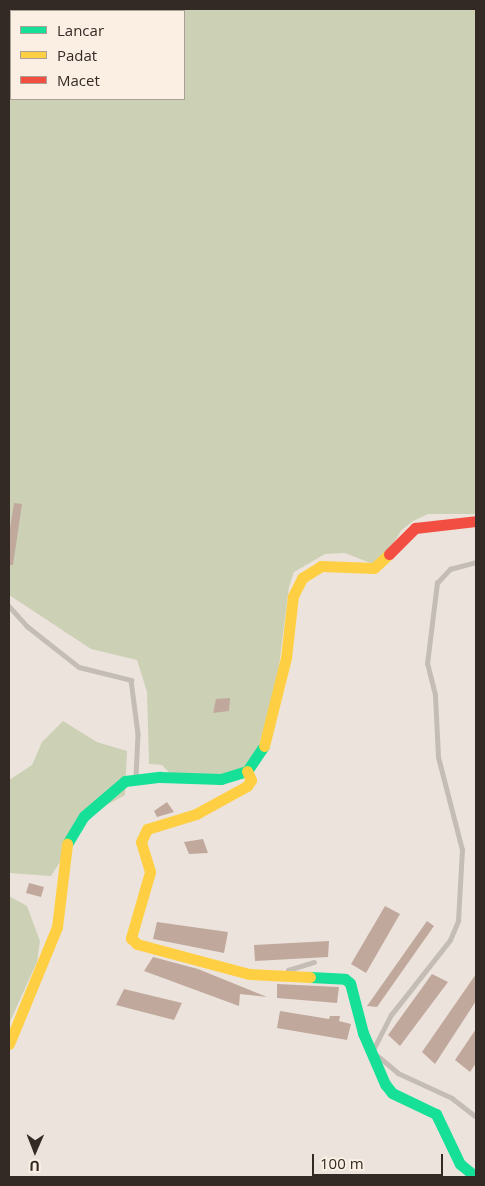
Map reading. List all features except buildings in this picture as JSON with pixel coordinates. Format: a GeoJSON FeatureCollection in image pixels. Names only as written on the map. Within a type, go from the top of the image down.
{"type":"FeatureCollection","features":[{"type":"Feature","properties":{"kind":"main road"},"geometry":{"type":"LineString","coordinates":[[9,1044],[57,927],[66,843],[96,805],[115,787],[136,779],[221,779],[247,770],[260,756],[268,737],[286,658],[292,596],[298,581],[321,566],[378,566],[416,528],[476,521]]}},
{"type":"Feature","properties":{"kind":"main road"},"geometry":{"type":"LineString","coordinates":[[247,770],[252,780],[247,786],[196,814],[147,829],[142,842],[150,872],[130,934],[137,944],[249,974],[346,979],[350,983],[363,1033],[373,1051],[384,1084],[392,1093],[436,1114],[460,1164],[476,1176]]}},
{"type":"Feature","properties":{"kind":"lane"},"geometry":{"type":"LineString","coordinates":[[476,562],[450,569],[437,583],[427,664],[435,695],[438,757],[462,850],[458,921],[450,940],[391,1015],[373,1051],[398,1073],[452,1098],[476,1116]]}},
{"type":"Feature","properties":{"kind":"lane"},"geometry":{"type":"LineString","coordinates":[[9,606],[27,626],[79,667],[131,680],[138,734],[136,779]]}},
{"type":"Feature","properties":{"kind":"lane"},"geometry":{"type":"LineString","coordinates":[[249,974],[314,962]]}},
{"type":"Feature","properties":{"kind":"green space"},"geometry":{"type":"Polygon","coordinates":[[[9,9],[476,9],[476,514],[428,514],[413,521],[401,531],[382,561],[373,564],[345,553],[325,554],[294,572],[289,587],[277,682],[255,759],[231,777],[176,780],[162,765],[149,764],[147,692],[137,660],[91,649],[9,595],[9,9]]]}},
{"type":"Feature","properties":{"kind":"green space"},"geometry":{"type":"Polygon","coordinates":[[[63,721],[97,742],[127,751],[125,795],[92,813],[51,876],[9,873],[9,780],[32,765],[42,742],[63,721]]]}},
{"type":"Feature","properties":{"kind":"green space"},"geometry":{"type":"Polygon","coordinates":[[[9,896],[27,906],[40,941],[37,962],[9,1024],[9,896]]]}},
{"type":"Feature","properties":{"kind":"traffic: fast"},"geometry":{"type":"LineString","coordinates":[[67,844],[84,816],[125,781],[160,777],[221,779],[247,771],[264,746]]}},
{"type":"Feature","properties":{"kind":"traffic: fast"},"geometry":{"type":"LineString","coordinates":[[310,977],[345,979],[350,983],[363,1033],[385,1084],[392,1093],[436,1114],[460,1164],[476,1177]]}},
{"type":"Feature","properties":{"kind":"traffic: slow"},"geometry":{"type":"LineString","coordinates":[[264,746],[286,658],[293,596],[302,578],[321,566],[374,568],[389,554]]}},
{"type":"Feature","properties":{"kind":"traffic: slow"},"geometry":{"type":"LineString","coordinates":[[247,771],[251,780],[247,786],[196,814],[147,829],[141,842],[150,872],[131,938],[137,944],[249,974],[310,977]]}},
{"type":"Feature","properties":{"kind":"traffic: slow"},"geometry":{"type":"LineString","coordinates":[[9,1044],[57,927],[67,844]]}},
{"type":"Feature","properties":{"kind":"traffic: jam"},"geometry":{"type":"LineString","coordinates":[[389,554],[415,528],[476,521]]}}]}
